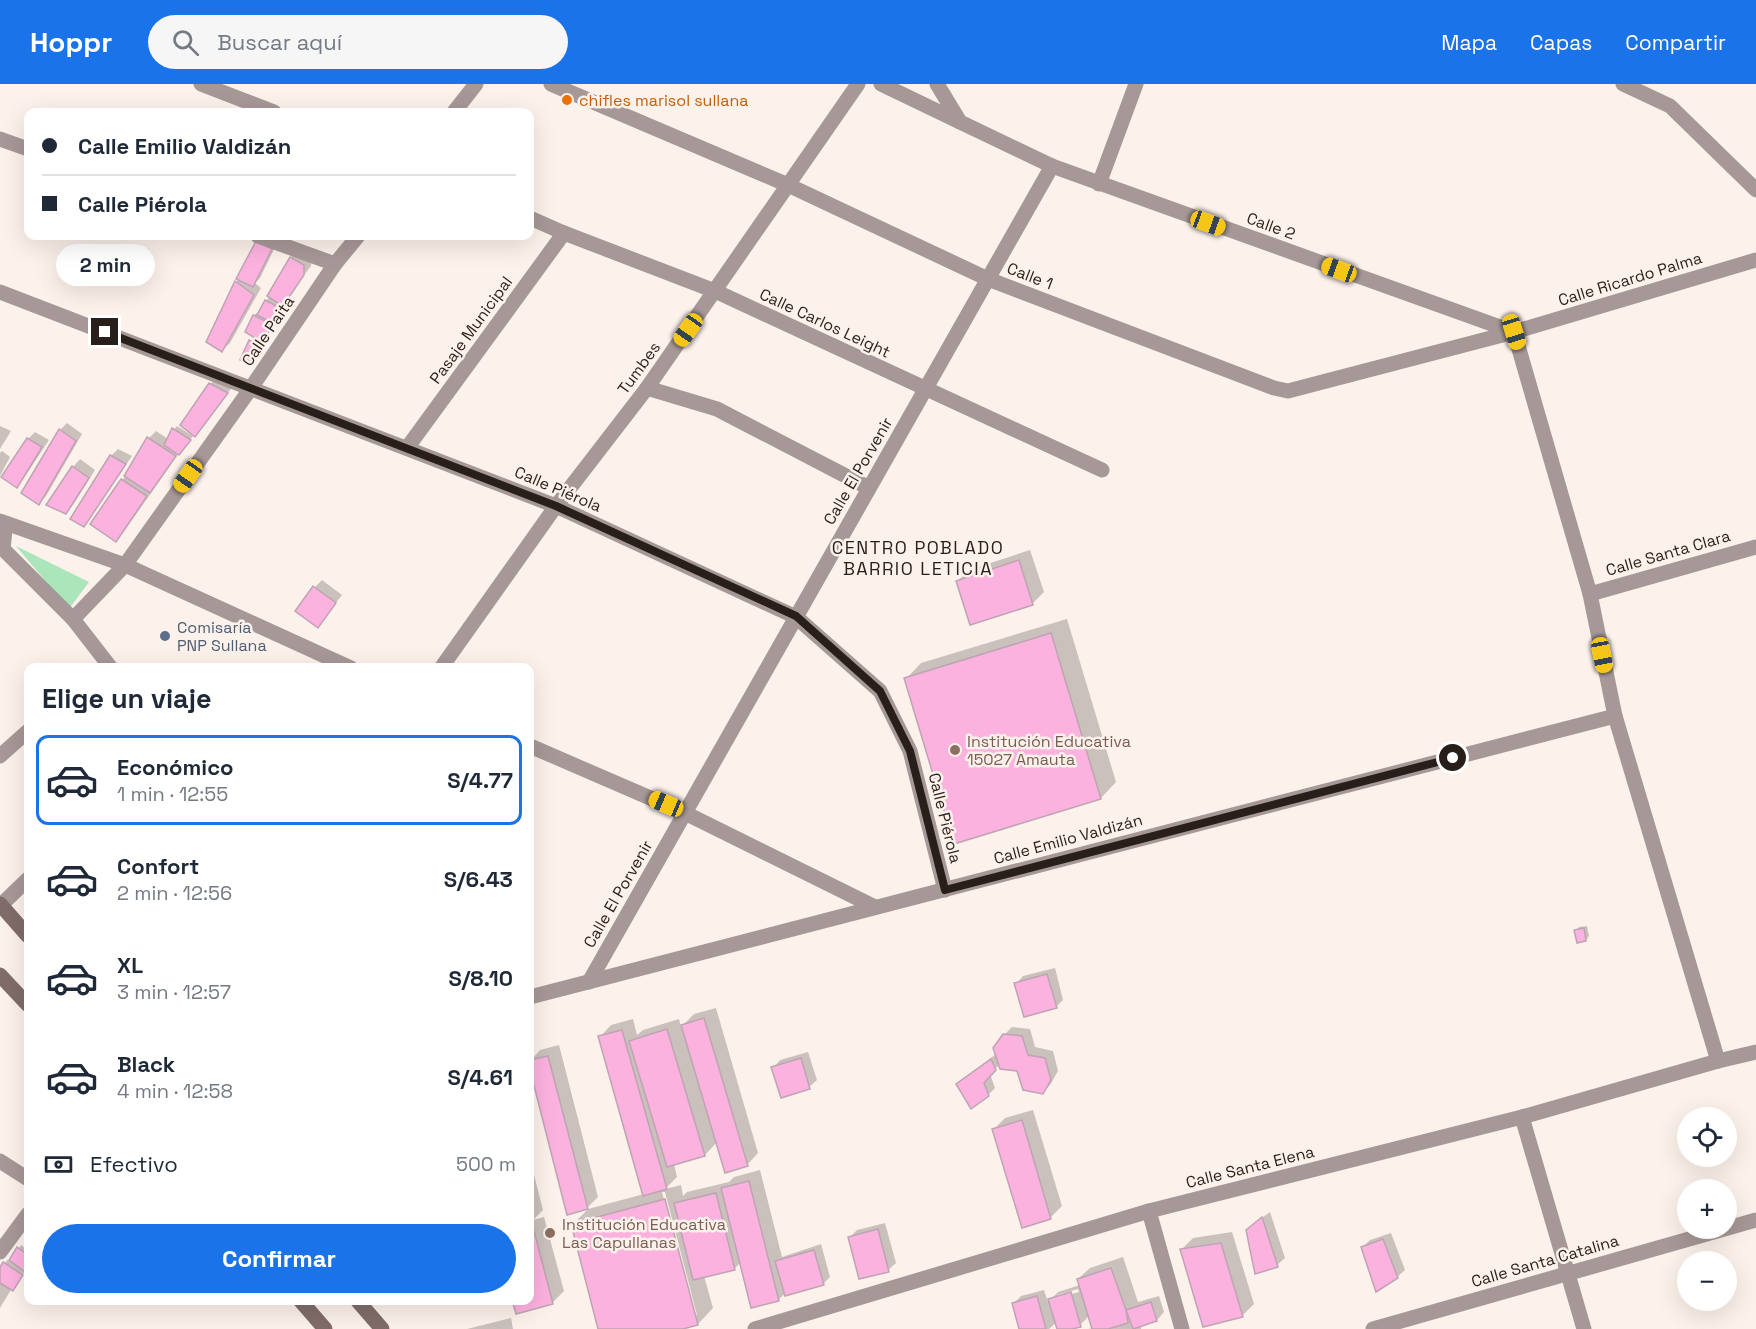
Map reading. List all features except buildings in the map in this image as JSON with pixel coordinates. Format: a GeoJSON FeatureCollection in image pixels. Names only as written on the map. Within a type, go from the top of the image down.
{"type":"FeatureCollection","features":[{"type":"Feature","properties":{"kind":"main road"},"geometry":{"type":"LineString","coordinates":[[0,904],[24,931]]}},
{"type":"Feature","properties":{"kind":"main road"},"geometry":{"type":"LineString","coordinates":[[0,975],[24,1001]]}},
{"type":"Feature","properties":{"kind":"main road"},"geometry":{"type":"LineString","coordinates":[[304,1305],[326,1329]]}},
{"type":"Feature","properties":{"kind":"main road"},"geometry":{"type":"LineString","coordinates":[[361,1305],[382,1329]]}},
{"type":"Feature","properties":{"kind":"street"},"geometry":{"type":"LineString","coordinates":[[201,84],[264,108]]}},
{"type":"Feature","properties":{"kind":"street"},"geometry":{"type":"LineString","coordinates":[[457,108],[476,84]]}},
{"type":"Feature","properties":{"kind":"street","name":"Calle 1"},"geometry":{"type":"LineString","coordinates":[[551,84],[788,185],[988,279],[1274,388],[1288,391],[1514,332]]}},
{"type":"Feature","properties":{"kind":"street","name":"Tumbes"},"geometry":{"type":"LineString","coordinates":[[445,663],[556,506],[647,388],[858,84]]}},
{"type":"Feature","properties":{"kind":"street","name":"Calle 2"},"geometry":{"type":"LineString","coordinates":[[881,84],[1052,166],[1514,332]]}},
{"type":"Feature","properties":{"kind":"street"},"geometry":{"type":"LineString","coordinates":[[937,84],[960,122]]}},
{"type":"Feature","properties":{"kind":"street"},"geometry":{"type":"LineString","coordinates":[[1099,184],[1136,84]]}},
{"type":"Feature","properties":{"kind":"street"},"geometry":{"type":"LineString","coordinates":[[1623,84],[1670,106],[1756,190]]}},
{"type":"Feature","properties":{"kind":"street"},"geometry":{"type":"LineString","coordinates":[[0,139],[24,148]]}},
{"type":"Feature","properties":{"kind":"street","name":"Calle El Porvenir"},"geometry":{"type":"LineString","coordinates":[[589,981],[1052,166]]}},
{"type":"Feature","properties":{"kind":"street","name":"Calle Carlos Leight"},"geometry":{"type":"LineString","coordinates":[[534,220],[715,291],[1102,470]]}},
{"type":"Feature","properties":{"kind":"street","name":"Pasaje Municipal"},"geometry":{"type":"LineString","coordinates":[[407,448],[564,233]]}},
{"type":"Feature","properties":{"kind":"street"},"geometry":{"type":"LineString","coordinates":[[269,240],[335,264]]}},
{"type":"Feature","properties":{"kind":"street","name":"Calle Paita"},"geometry":{"type":"LineString","coordinates":[[73,619],[125,565],[252,388],[335,264],[355,240]]}},
{"type":"Feature","properties":{"kind":"street","name":"Calle Ricardo Palma"},"geometry":{"type":"LineString","coordinates":[[1514,332],[1756,260]]}},
{"type":"Feature","properties":{"kind":"street","name":"Calle Piérola"},"geometry":{"type":"LineString","coordinates":[[0,292],[556,506],[796,616],[880,691],[910,751],[945,890]]}},
{"type":"Feature","properties":{"kind":"street"},"geometry":{"type":"LineString","coordinates":[[1514,332],[1590,594],[1615,716],[1718,1061]]}},
{"type":"Feature","properties":{"kind":"street"},"geometry":{"type":"LineString","coordinates":[[647,388],[717,410],[869,488]]}},
{"type":"Feature","properties":{"kind":"street"},"geometry":{"type":"LineString","coordinates":[[104,663],[73,619],[3,549],[4,523],[125,565],[340,663]]}},
{"type":"Feature","properties":{"kind":"street","name":"Calle Santa Clara"},"geometry":{"type":"LineString","coordinates":[[1590,594],[1756,547]]}},
{"type":"Feature","properties":{"kind":"street","name":"Calle Emilio Valdizán"},"geometry":{"type":"LineString","coordinates":[[534,996],[1615,716]]}},
{"type":"Feature","properties":{"kind":"street"},"geometry":{"type":"LineString","coordinates":[[0,756],[24,734]]}},
{"type":"Feature","properties":{"kind":"street"},"geometry":{"type":"LineString","coordinates":[[534,748],[685,813],[875,907]]}},
{"type":"Feature","properties":{"kind":"street"},"geometry":{"type":"LineString","coordinates":[[0,904],[24,883]]}},
{"type":"Feature","properties":{"kind":"street","name":"Calle Santa Elena"},"geometry":{"type":"LineString","coordinates":[[755,1329],[778,1326],[1149,1211],[1522,1117],[1756,1052]]}},
{"type":"Feature","properties":{"kind":"street"},"geometry":{"type":"LineString","coordinates":[[1522,1117],[1570,1273],[1584,1329]]}},
{"type":"Feature","properties":{"kind":"street"},"geometry":{"type":"LineString","coordinates":[[0,1161],[24,1176]]}},
{"type":"Feature","properties":{"kind":"street"},"geometry":{"type":"LineString","coordinates":[[1149,1211],[1182,1329]]}},
{"type":"Feature","properties":{"kind":"street"},"geometry":{"type":"LineString","coordinates":[[0,1252],[24,1219]]}},
{"type":"Feature","properties":{"kind":"street","name":"Calle Santa Catalina"},"geometry":{"type":"LineString","coordinates":[[1374,1329],[1756,1220]]}},
{"type":"Feature","properties":{"kind":"green space"},"geometry":{"type":"Polygon","coordinates":[[[16,546],[89,582],[69,609],[16,546]]]}},
{"type":"Feature","properties":{"kind":"place","name":"chifles marisol sullana"},"geometry":{"type":"Point","coordinates":[567,100]}},
{"type":"Feature","properties":{"kind":"place","name":"Comisaría PNP Sullana"},"geometry":{"type":"Point","coordinates":[165,636]}},
{"type":"Feature","properties":{"kind":"place","name":"Institución Educativa 15027 Amauta"},"geometry":{"type":"Point","coordinates":[955,750]}},
{"type":"Feature","properties":{"kind":"place","name":"Institución Educativa Las Capullanas"},"geometry":{"type":"Point","coordinates":[550,1233]}},
{"type":"Feature","properties":{"kind":"district","name":"CENTRO POBLADO BARRIO LETICIA"},"geometry":{"type":"Point","coordinates":[918,557]}},
{"type":"Feature","properties":{"kind":"route"},"geometry":{"type":"LineString","coordinates":[[105,332],[556,506],[796,616],[880,691],[910,751],[945,890],[1453,758]]}}]}
